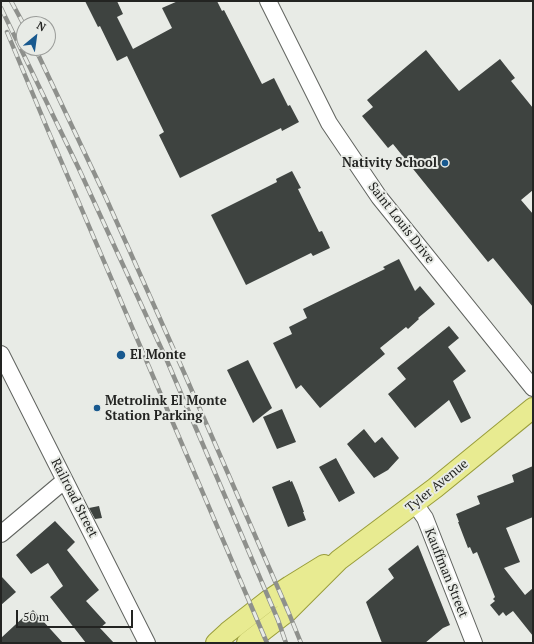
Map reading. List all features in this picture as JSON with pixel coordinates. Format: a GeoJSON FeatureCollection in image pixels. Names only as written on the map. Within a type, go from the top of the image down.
{"type":"FeatureCollection","features":[{"type":"Feature","properties":{"kind":"main road","name":"Tyler Avenue"},"geometry":{"type":"LineString","coordinates":[[247,643],[288,611],[339,560],[415,504],[533,408]]}},
{"type":"Feature","properties":{"kind":"main road","name":"Tyler Avenue"},"geometry":{"type":"LineString","coordinates":[[216,643],[254,612],[290,586],[321,566],[339,560]]}},
{"type":"Feature","properties":{"kind":"street","name":"Saint Louis Drive"},"geometry":{"type":"LineString","coordinates":[[268,1],[329,124],[379,197],[533,388]]}},
{"type":"Feature","properties":{"kind":"street","name":"Railroad Street"},"geometry":{"type":"LineString","coordinates":[[1,354],[147,643]]}},
{"type":"Feature","properties":{"kind":"street"},"geometry":{"type":"LineString","coordinates":[[1,534],[64,481]]}},
{"type":"Feature","properties":{"kind":"street","name":"Kauffman Street"},"geometry":{"type":"LineString","coordinates":[[415,504],[425,518],[474,643]]}},
{"type":"Feature","properties":{"kind":"building"},"geometry":{"type":"Polygon","coordinates":[[[85,1],[117,1],[123,14],[117,17],[133,49],[172,28],[162,8],[178,1],[217,1],[222,11],[224,10],[262,84],[274,78],[288,106],[290,105],[299,122],[282,131],[281,128],[180,178],[159,135],[164,132],[127,56],[117,61],[100,26],[98,27],[85,1]]]}},
{"type":"Feature","properties":{"kind":"building"},"geometry":{"type":"Polygon","coordinates":[[[426,50],[459,91],[500,59],[515,78],[511,81],[533,108],[533,190],[521,200],[533,214],[533,307],[493,258],[488,262],[393,144],[388,148],[362,116],[373,107],[367,100],[426,50]]]}},
{"type":"Feature","properties":{"kind":"building"},"geometry":{"type":"Polygon","coordinates":[[[292,171],[301,188],[298,189],[319,232],[322,231],[330,248],[313,256],[311,253],[246,285],[211,215],[277,182],[276,179],[292,171]]]}},
{"type":"Feature","properties":{"kind":"building"},"geometry":{"type":"Polygon","coordinates":[[[399,259],[415,291],[420,286],[435,304],[418,318],[419,319],[408,329],[406,327],[380,348],[385,354],[320,408],[301,385],[296,389],[273,343],[292,334],[289,327],[307,318],[303,309],[385,269],[383,267],[399,259]]]}},
{"type":"Feature","properties":{"kind":"building"},"geometry":{"type":"Polygon","coordinates":[[[449,326],[459,338],[448,347],[466,371],[453,381],[471,418],[461,423],[449,400],[415,428],[388,394],[406,379],[397,368],[449,326]]]}},
{"type":"Feature","properties":{"kind":"building"},"geometry":{"type":"Polygon","coordinates":[[[248,360],[272,408],[253,423],[227,370],[248,360]]]}},
{"type":"Feature","properties":{"kind":"building"},"geometry":{"type":"Polygon","coordinates":[[[282,409],[296,442],[277,449],[263,417],[282,409]]]}},
{"type":"Feature","properties":{"kind":"building"},"geometry":{"type":"Polygon","coordinates":[[[364,429],[375,443],[382,437],[399,458],[388,470],[374,478],[347,444],[364,429]]]}},
{"type":"Feature","properties":{"kind":"building"},"geometry":{"type":"Polygon","coordinates":[[[336,458],[355,493],[339,502],[319,467],[336,458]]]}},
{"type":"Feature","properties":{"kind":"building"},"geometry":{"type":"Polygon","coordinates":[[[533,466],[533,517],[506,528],[520,562],[504,568],[525,595],[533,588],[533,636],[513,611],[506,616],[503,612],[499,616],[490,605],[495,601],[493,599],[495,597],[477,552],[473,554],[470,547],[468,548],[456,514],[480,504],[477,496],[514,482],[512,475],[533,466]]]}},
{"type":"Feature","properties":{"kind":"building"},"geometry":{"type":"Polygon","coordinates":[[[290,480],[290,482],[292,481],[298,495],[306,520],[288,527],[272,487],[290,480]]]}},
{"type":"Feature","properties":{"kind":"building"},"geometry":{"type":"Polygon","coordinates":[[[99,506],[102,518],[95,519],[89,508],[99,506]]]}},
{"type":"Feature","properties":{"kind":"building"},"geometry":{"type":"Polygon","coordinates":[[[55,521],[75,542],[67,550],[99,590],[86,601],[106,623],[100,628],[114,643],[86,643],[50,597],[63,586],[48,563],[31,574],[16,555],[55,521]]]}},
{"type":"Feature","properties":{"kind":"building"},"geometry":{"type":"Polygon","coordinates":[[[418,545],[450,625],[443,628],[425,643],[382,643],[366,602],[394,578],[388,569],[418,545]]]}},
{"type":"Feature","properties":{"kind":"building"},"geometry":{"type":"Polygon","coordinates":[[[1,576],[16,592],[1,605],[1,576]]]}},
{"type":"Feature","properties":{"kind":"building"},"geometry":{"type":"Polygon","coordinates":[[[33,610],[63,643],[1,643],[1,638],[33,610]]]}},
{"type":"Feature","properties":{"kind":"railway"},"geometry":{"type":"LineString","coordinates":[[11,1],[19,16]]}},
{"type":"Feature","properties":{"kind":"railway"},"geometry":{"type":"LineString","coordinates":[[1,8],[79,169],[168,363],[278,620],[286,643]]}},
{"type":"Feature","properties":{"kind":"railway"},"geometry":{"type":"LineString","coordinates":[[7,32],[267,643]]}},
{"type":"Feature","properties":{"kind":"railway"},"geometry":{"type":"LineString","coordinates":[[39,56],[106,198],[182,368],[301,643]]}},
{"type":"Feature","properties":{"kind":"place","name":"Nativity School"},"geometry":{"type":"Point","coordinates":[445,163]}},
{"type":"Feature","properties":{"kind":"place","name":"El Monte"},"geometry":{"type":"Point","coordinates":[121,355]}},
{"type":"Feature","properties":{"kind":"place","name":"Metrolink El Monte Station Parking"},"geometry":{"type":"Point","coordinates":[97,408]}}]}
